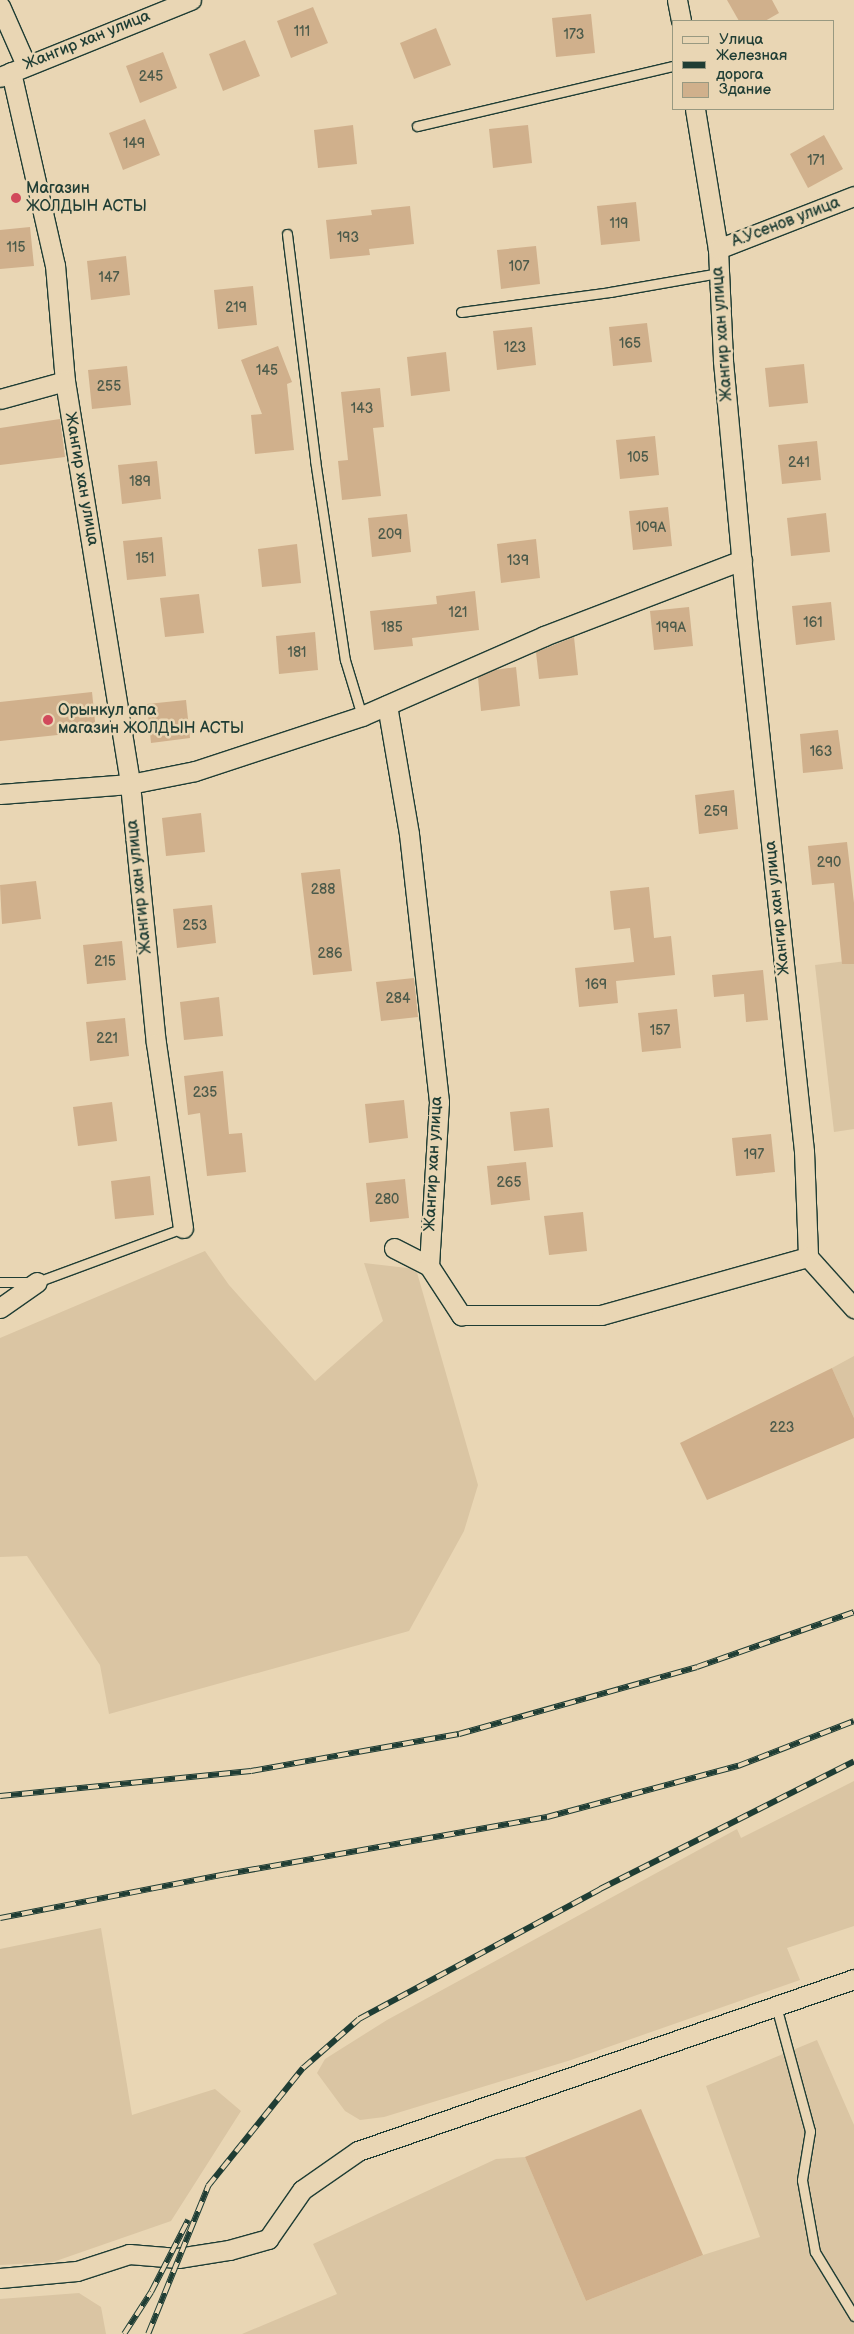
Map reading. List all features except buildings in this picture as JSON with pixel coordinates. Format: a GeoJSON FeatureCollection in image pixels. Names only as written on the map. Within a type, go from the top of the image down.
{"type":"FeatureCollection","features":[{"type":"Feature","properties":{"kind":"street","name":"Жангир хан улица"},"geometry":{"type":"LineString","coordinates":[[183,1228],[156,1043],[130,784],[65,381],[56,265],[12,72],[192,0]]}},
{"type":"Feature","properties":{"kind":"street"},"geometry":{"type":"LineString","coordinates":[[677,0],[681,20]]}},
{"type":"Feature","properties":{"kind":"street"},"geometry":{"type":"LineString","coordinates":[[0,6],[12,72]]}},
{"type":"Feature","properties":{"kind":"street","name":"Жангир хан улица"},"geometry":{"type":"LineString","coordinates":[[695,110],[718,249],[742,560],[804,1151],[808,1256]]}},
{"type":"Feature","properties":{"kind":"street","name":"А.Усенов улица"},"geometry":{"type":"LineString","coordinates":[[718,249],[854,196]]}},
{"type":"Feature","properties":{"kind":"street"},"geometry":{"type":"LineString","coordinates":[[0,398],[65,381]]}},
{"type":"Feature","properties":{"kind":"street"},"geometry":{"type":"LineString","coordinates":[[0,794],[130,784],[195,771],[362,716],[544,636],[742,560]]}},
{"type":"Feature","properties":{"kind":"street","name":"Жангир хан улица"},"geometry":{"type":"LineString","coordinates":[[387,705],[409,834],[439,1102],[429,1266]]}},
{"type":"Feature","properties":{"kind":"street"},"geometry":{"type":"LineString","coordinates":[[394,1248],[429,1266],[461,1315],[601,1315],[808,1256],[854,1308]]}},
{"type":"Feature","properties":{"kind":"street"},"geometry":{"type":"LineString","coordinates":[[0,1308],[36,1282]]}},
{"type":"Feature","properties":{"kind":"street"},"geometry":{"type":"LineString","coordinates":[[0,2278],[77,2271],[129,2254],[178,2258],[229,2250],[268,2239],[302,2190],[358,2150],[854,1979]]}},
{"type":"Feature","properties":{"kind":"lane"},"geometry":{"type":"LineString","coordinates":[[417,126],[672,66]]}},
{"type":"Feature","properties":{"kind":"lane"},"geometry":{"type":"LineString","coordinates":[[287,234],[315,460],[345,660],[362,716]]}},
{"type":"Feature","properties":{"kind":"lane"},"geometry":{"type":"LineString","coordinates":[[461,312],[610,292],[719,273]]}},
{"type":"Feature","properties":{"kind":"lane"},"geometry":{"type":"LineString","coordinates":[[0,1282],[36,1282],[183,1228]]}},
{"type":"Feature","properties":{"kind":"lane"},"geometry":{"type":"LineString","coordinates":[[776,2006],[810,2131],[802,2180],[815,2252],[854,2316]]}},
{"type":"Feature","properties":{"kind":"shaded area"},"geometry":{"type":"Polygon","coordinates":[[[854,960],[854,1129],[834,1132],[815,965],[854,960]]]}},
{"type":"Feature","properties":{"kind":"shaded area"},"geometry":{"type":"Polygon","coordinates":[[[205,1251],[229,1285],[315,1381],[383,1321],[364,1263],[416,1269],[478,1485],[464,1531],[409,1631],[109,1714],[100,1665],[27,1556],[0,1557],[0,1338],[205,1251]]]}},
{"type":"Feature","properties":{"kind":"shaded area"},"geometry":{"type":"Polygon","coordinates":[[[854,1356],[854,1418],[832,1368],[854,1356]]]}},
{"type":"Feature","properties":{"kind":"shaded area"},"geometry":{"type":"Polygon","coordinates":[[[854,1781],[854,1926],[787,1948],[800,1980],[571,2060],[384,2117],[360,2120],[345,2111],[317,2073],[325,2059],[387,2020],[737,1829],[741,1838],[854,1781]]]}},
{"type":"Feature","properties":{"kind":"shaded area"},"geometry":{"type":"Polygon","coordinates":[[[101,1928],[132,2115],[215,2089],[241,2111],[171,2221],[53,2262],[0,2265],[0,1949],[101,1928]]]}},
{"type":"Feature","properties":{"kind":"shaded area"},"geometry":{"type":"Polygon","coordinates":[[[817,2040],[854,2125],[854,2334],[242,2334],[337,2294],[313,2244],[496,2159],[525,2157],[586,2301],[703,2255],[760,2237],[706,2086],[817,2040]]]}},
{"type":"Feature","properties":{"kind":"shaded area"},"geometry":{"type":"Polygon","coordinates":[[[79,2293],[101,2307],[106,2334],[0,2334],[0,2299],[79,2293]]]}},
{"type":"Feature","properties":{"kind":"railway"},"geometry":{"type":"LineString","coordinates":[[0,1796],[251,1771],[459,1734],[697,1667],[854,1612]]}},
{"type":"Feature","properties":{"kind":"railway"},"geometry":{"type":"LineString","coordinates":[[0,1918],[227,1874],[547,1817],[738,1766],[854,1721]]}},
{"type":"Feature","properties":{"kind":"railway"},"geometry":{"type":"LineString","coordinates":[[148,2334],[208,2186],[303,2068],[359,2019],[600,1889],[854,1761]]}},
{"type":"Feature","properties":{"kind":"railway"},"geometry":{"type":"LineString","coordinates":[[124,2334],[151,2292],[188,2220]]}},
{"type":"Feature","properties":{"kind":"place","name":"Магазин ЖОЛДЫН АСТЫ"},"geometry":{"type":"Point","coordinates":[16,198]}},
{"type":"Feature","properties":{"kind":"place","name":"Орынкул апа магазин ЖОЛДЫН АСТЫ"},"geometry":{"type":"Point","coordinates":[48,720]}}]}
